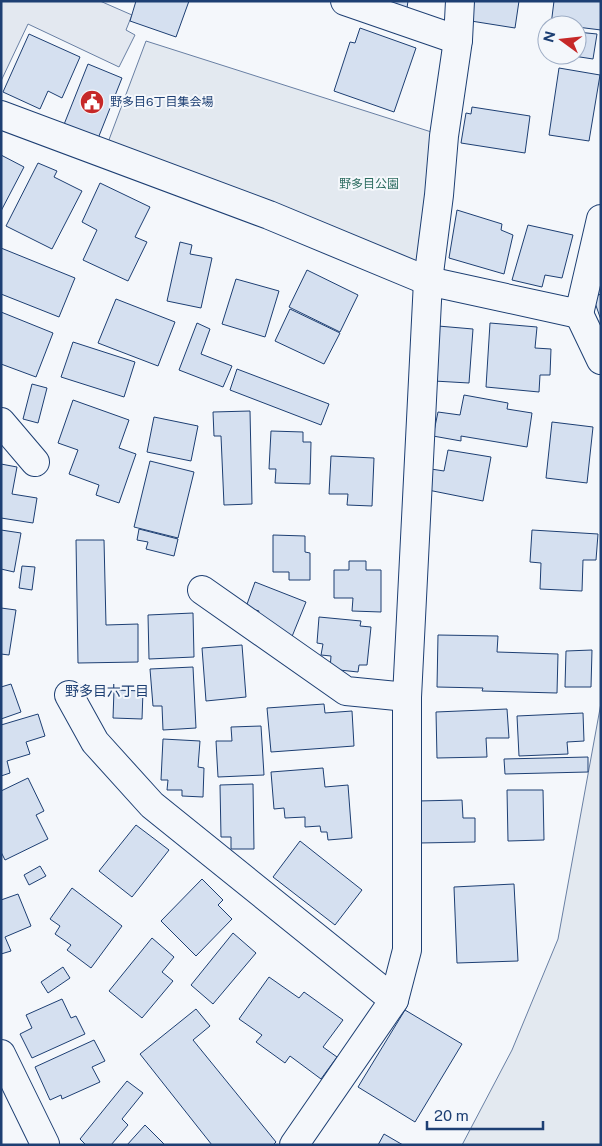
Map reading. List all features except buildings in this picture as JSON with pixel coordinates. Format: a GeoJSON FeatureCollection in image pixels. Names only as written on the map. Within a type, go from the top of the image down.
{"type":"FeatureCollection","features":[{"type":"Feature","properties":{"kind":"street"},"geometry":{"type":"LineString","coordinates":[[345,1],[458,40]]}},
{"type":"Feature","properties":{"kind":"street"},"geometry":{"type":"LineString","coordinates":[[294,1145],[394,1000],[407,950],[407,697],[428,281],[439,195],[444,136],[458,40],[460,1]]}},
{"type":"Feature","properties":{"kind":"street"},"geometry":{"type":"LineString","coordinates":[[1,115],[269,215],[428,281],[579,314]]}},
{"type":"Feature","properties":{"kind":"street"},"geometry":{"type":"LineString","coordinates":[[601,219],[579,314],[601,360]]}},
{"type":"Feature","properties":{"kind":"street"},"geometry":{"type":"LineString","coordinates":[[1,422],[35,462]]}},
{"type":"Feature","properties":{"kind":"street"},"geometry":{"type":"LineString","coordinates":[[202,590],[346,691],[407,697]]}},
{"type":"Feature","properties":{"kind":"street"},"geometry":{"type":"LineString","coordinates":[[69,695],[95,742],[152,805],[394,1000]]}},
{"type":"Feature","properties":{"kind":"street"},"geometry":{"type":"LineString","coordinates":[[1,1054],[45,1144]]}},
{"type":"Feature","properties":{"kind":"green space","name":"野多目公園"},"geometry":{"type":"Polygon","coordinates":[[[146,41],[444,136],[428,281],[104,153],[146,41]]]}},
{"type":"Feature","properties":{"kind":"green space"},"geometry":{"type":"Polygon","coordinates":[[[601,703],[601,1145],[462,1145],[512,1050],[558,939],[601,703]]]}},
{"type":"Feature","properties":{"kind":"shaded area"},"geometry":{"type":"Polygon","coordinates":[[[1,1],[100,1],[132,15],[126,30],[135,35],[119,67],[28,24],[1,81],[1,1]]]}},
{"type":"Feature","properties":{"kind":"place","name":"野多目6丁目集会場"},"geometry":{"type":"Point","coordinates":[92,102]}},
{"type":"Feature","properties":{"kind":"district","name":"野多目六丁目"},"geometry":{"type":"Point","coordinates":[107,691]}}]}
